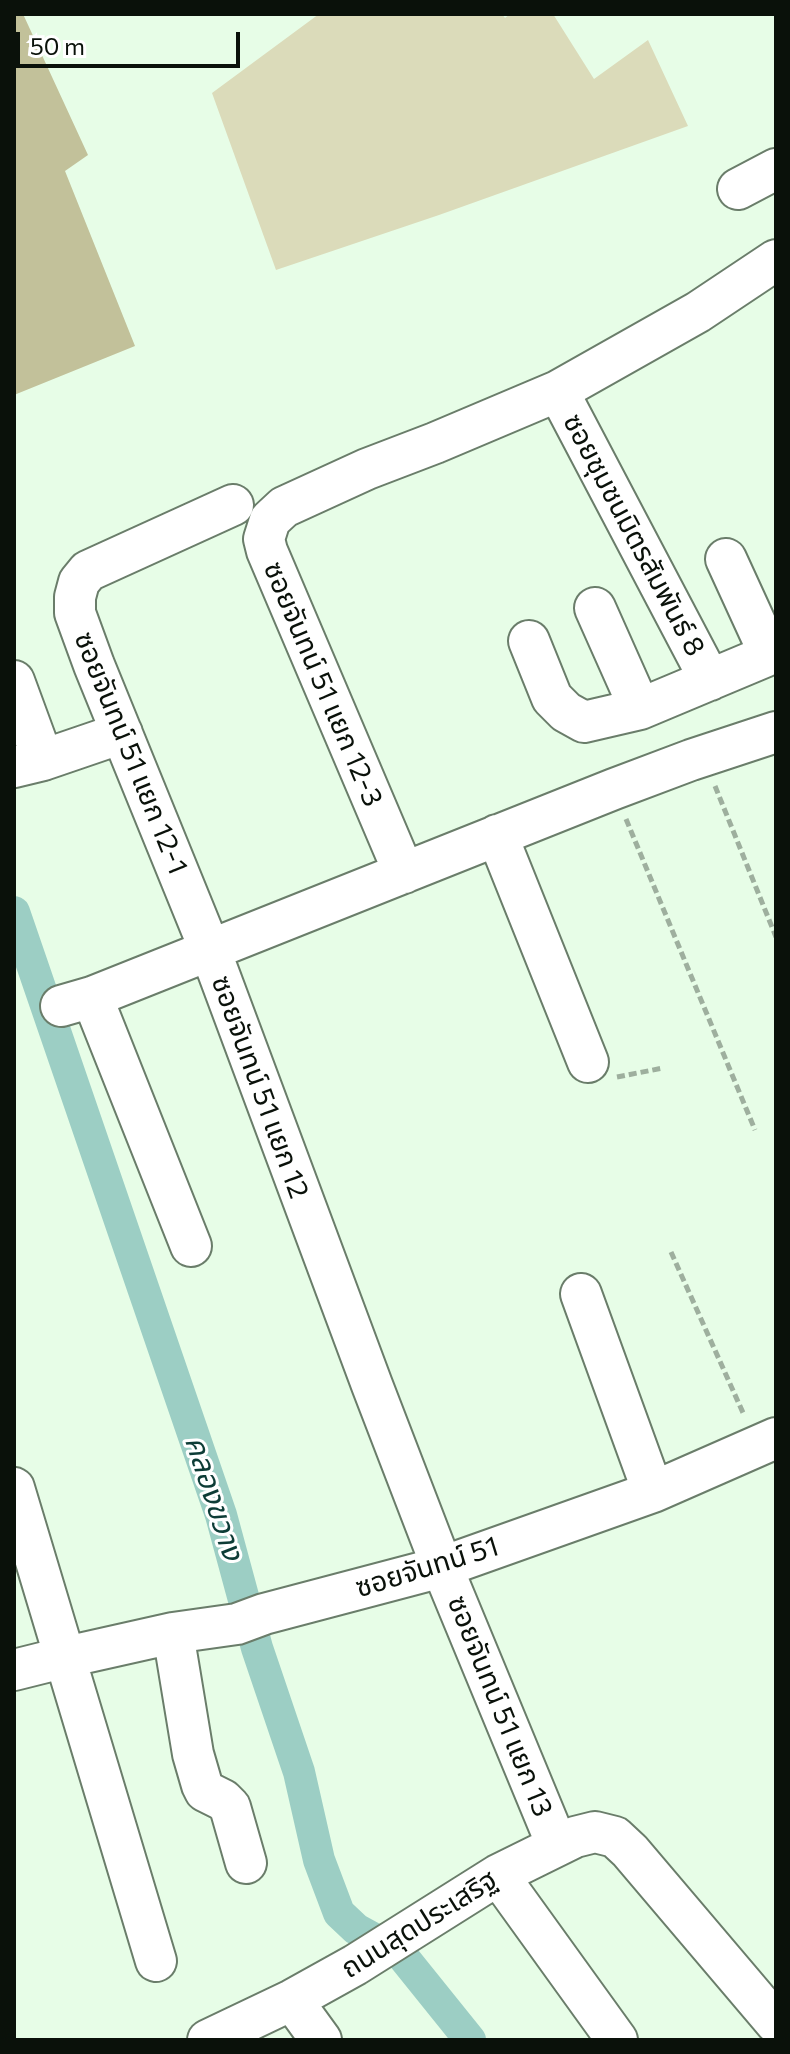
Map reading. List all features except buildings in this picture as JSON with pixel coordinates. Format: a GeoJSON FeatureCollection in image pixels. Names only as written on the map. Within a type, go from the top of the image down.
{"type":"FeatureCollection","features":[{"type":"Feature","properties":{"kind":"street"},"geometry":{"type":"LineString","coordinates":[[738,189],[776,169]]}},
{"type":"Feature","properties":{"kind":"street"},"geometry":{"type":"LineString","coordinates":[[558,391],[698,312],[776,260]]}},
{"type":"Feature","properties":{"kind":"street","name":"ซอยชุมชนมิตรสัมพันธ์ 8"},"geometry":{"type":"LineString","coordinates":[[558,391],[710,680]]}},
{"type":"Feature","properties":{"kind":"street","name":"ซอยจันทน์ 51 แยก 12-3"},"geometry":{"type":"LineString","coordinates":[[404,873],[267,551],[264,539],[270,520],[284,507],[367,469],[558,391]]}},
{"type":"Feature","properties":{"kind":"street","name":"ซอยจันทน์ 51 แยก 12-1"},"geometry":{"type":"LineString","coordinates":[[210,950],[94,665],[75,613],[75,597],[79,582],[88,571],[233,505]]}},
{"type":"Feature","properties":{"kind":"street"},"geometry":{"type":"LineString","coordinates":[[529,641],[552,698],[566,712],[584,722],[640,709],[773,654],[726,559]]}},
{"type":"Feature","properties":{"kind":"street"},"geometry":{"type":"LineString","coordinates":[[595,608],[640,709]]}},
{"type":"Feature","properties":{"kind":"street"},"geometry":{"type":"LineString","coordinates":[[14,681],[28,763],[122,733]]}},
{"type":"Feature","properties":{"kind":"street","name":"ซอยจันทน์ 51 แยก 12"},"geometry":{"type":"LineString","coordinates":[[442,1567],[210,950],[614,789],[776,732]]}},
{"type":"Feature","properties":{"kind":"street"},"geometry":{"type":"LineString","coordinates":[[497,835],[588,1062]]}},
{"type":"Feature","properties":{"kind":"street"},"geometry":{"type":"LineString","coordinates":[[191,1246],[76,1002],[210,950]]}},
{"type":"Feature","properties":{"kind":"street"},"geometry":{"type":"LineString","coordinates":[[581,1294],[653,1492]]}},
{"type":"Feature","properties":{"kind":"street","name":"ซอยจันทน์ 51"},"geometry":{"type":"LineString","coordinates":[[14,1670],[173,1633],[250,1619],[442,1567],[653,1492],[767,1442]]}},
{"type":"Feature","properties":{"kind":"street"},"geometry":{"type":"LineString","coordinates":[[14,1488],[156,1961]]}},
{"type":"Feature","properties":{"kind":"street","name":"ซอยจันทน์ 51 แยก 13"},"geometry":{"type":"LineString","coordinates":[[442,1567],[557,1845]]}},
{"type":"Feature","properties":{"kind":"street"},"geometry":{"type":"LineString","coordinates":[[173,1633],[193,1754],[202,1785],[205,1791],[230,1807],[246,1863]]}},
{"type":"Feature","properties":{"kind":"street","name":"ถนนสุดประเสริฐ"},"geometry":{"type":"LineString","coordinates":[[208,2040],[292,2000],[355,1965],[498,1875],[575,1837],[595,1832],[615,1837],[630,1851],[776,2023]]}},
{"type":"Feature","properties":{"kind":"street"},"geometry":{"type":"LineString","coordinates":[[498,1875],[617,2040]]}},
{"type":"Feature","properties":{"kind":"street"},"geometry":{"type":"LineString","coordinates":[[292,2000],[321,2040]]}},
{"type":"Feature","properties":{"kind":"path"},"geometry":{"type":"LineString","coordinates":[[702,756],[776,937]]}},
{"type":"Feature","properties":{"kind":"path"},"geometry":{"type":"LineString","coordinates":[[614,789],[755,1130]]}},
{"type":"Feature","properties":{"kind":"path"},"geometry":{"type":"LineString","coordinates":[[671,1252],[767,1442]]}},
{"type":"Feature","properties":{"kind":"green space"},"geometry":{"type":"Polygon","coordinates":[[[14,14],[23,14],[88,155],[65,171],[135,346],[14,395],[14,14]]]}},
{"type":"Feature","properties":{"kind":"green space"},"geometry":{"type":"Polygon","coordinates":[[[319,14],[502,14],[505,18],[510,14],[553,14],[594,79],[648,40],[688,126],[276,270],[212,93],[319,14]]]}},
{"type":"Feature","properties":{"kind":"waterway","name":"คลองขวาง"},"geometry":{"type":"LineString","coordinates":[[14,912],[221,1515],[257,1648],[299,1772],[319,1860],[339,1913],[356,1929],[400,1953],[470,2040]]}}]}
